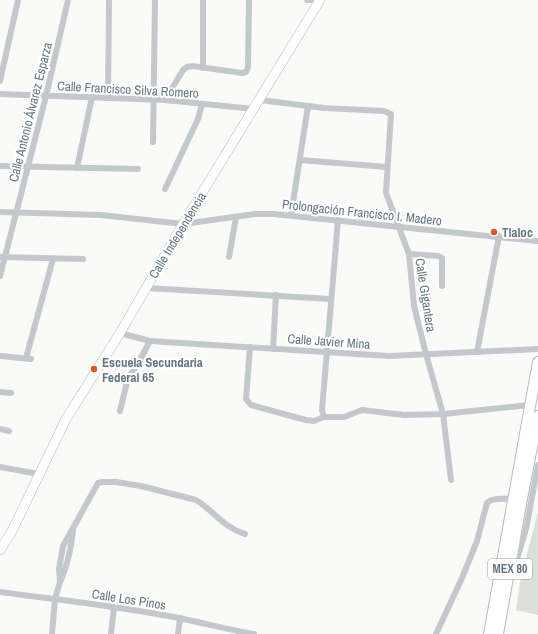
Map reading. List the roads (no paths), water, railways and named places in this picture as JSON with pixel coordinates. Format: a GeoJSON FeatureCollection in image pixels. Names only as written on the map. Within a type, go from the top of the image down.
{"type":"FeatureCollection","features":[{"type":"Feature","properties":{"kind":"main road","name":"MEX 80"},"geometry":{"type":"LineString","coordinates":[[489,634],[538,362]]}},
{"type":"Feature","properties":{"kind":"main road","name":"MEX 80"},"geometry":{"type":"LineString","coordinates":[[498,634],[538,416]]}},
{"type":"Feature","properties":{"kind":"street"},"geometry":{"type":"LineString","coordinates":[[0,81],[18,0]]}},
{"type":"Feature","properties":{"kind":"street","name":"Calle Antonio Álvarez Esparza"},"geometry":{"type":"LineString","coordinates":[[0,276],[2,257],[16,212],[46,96],[68,0]]}},
{"type":"Feature","properties":{"kind":"street"},"geometry":{"type":"LineString","coordinates":[[108,98],[109,0]]}},
{"type":"Feature","properties":{"kind":"street"},"geometry":{"type":"LineString","coordinates":[[153,142],[155,0]]}},
{"type":"Feature","properties":{"kind":"street"},"geometry":{"type":"LineString","coordinates":[[203,0],[203,68]]}},
{"type":"Feature","properties":{"kind":"street"},"geometry":{"type":"LineString","coordinates":[[166,100],[183,70],[187,66],[242,73],[246,72],[248,67],[249,0]]}},
{"type":"Feature","properties":{"kind":"street"},"geometry":{"type":"LineString","coordinates":[[307,0],[320,0]]}},
{"type":"Feature","properties":{"kind":"street","name":"Calle Independencia"},"geometry":{"type":"LineString","coordinates":[[0,550],[12,530],[66,419],[120,333],[183,224],[320,0]]}},
{"type":"Feature","properties":{"kind":"street","name":"Calle Francisco Silva Romero"},"geometry":{"type":"LineString","coordinates":[[0,94],[154,99],[254,109]]}},
{"type":"Feature","properties":{"kind":"street"},"geometry":{"type":"LineString","coordinates":[[77,168],[92,97]]}},
{"type":"Feature","properties":{"kind":"street"},"geometry":{"type":"LineString","coordinates":[[260,100],[308,106],[290,215]]}},
{"type":"Feature","properties":{"kind":"street"},"geometry":{"type":"LineString","coordinates":[[165,189],[198,119],[202,104]]}},
{"type":"Feature","properties":{"kind":"street","name":"Calle Gigantera"},"geometry":{"type":"LineString","coordinates":[[308,106],[384,111],[391,114],[386,193],[409,254],[414,306],[443,414],[452,480]]}},
{"type":"Feature","properties":{"kind":"street"},"geometry":{"type":"LineString","coordinates":[[300,160],[387,167]]}},
{"type":"Feature","properties":{"kind":"street"},"geometry":{"type":"LineString","coordinates":[[0,166],[138,169]]}},
{"type":"Feature","properties":{"kind":"street","name":"Prolongación Francisco I. Madero"},"geometry":{"type":"LineString","coordinates":[[0,212],[101,215],[183,224],[255,214],[273,214],[538,241]]}},
{"type":"Feature","properties":{"kind":"street"},"geometry":{"type":"LineString","coordinates":[[229,257],[236,217]]}},
{"type":"Feature","properties":{"kind":"street"},"geometry":{"type":"LineString","coordinates":[[324,417],[322,410],[338,220]]}},
{"type":"Feature","properties":{"kind":"street"},"geometry":{"type":"LineString","coordinates":[[477,352],[498,236]]}},
{"type":"Feature","properties":{"kind":"street"},"geometry":{"type":"LineString","coordinates":[[409,254],[438,256],[442,258],[442,286]]}},
{"type":"Feature","properties":{"kind":"street"},"geometry":{"type":"LineString","coordinates":[[2,257],[83,259]]}},
{"type":"Feature","properties":{"kind":"street"},"geometry":{"type":"LineString","coordinates":[[0,356],[29,358],[53,259]]}},
{"type":"Feature","properties":{"kind":"street"},"geometry":{"type":"LineString","coordinates":[[146,288],[331,299]]}},
{"type":"Feature","properties":{"kind":"street"},"geometry":{"type":"LineString","coordinates":[[274,349],[276,295]]}},
{"type":"Feature","properties":{"kind":"street","name":"Calle Javier Mina"},"geometry":{"type":"LineString","coordinates":[[120,333],[150,341],[389,356],[538,349]]}},
{"type":"Feature","properties":{"kind":"street"},"geometry":{"type":"LineString","coordinates":[[120,411],[128,378],[150,341]]}},
{"type":"Feature","properties":{"kind":"street"},"geometry":{"type":"LineString","coordinates":[[250,348],[246,400],[251,405],[306,420],[314,421],[324,417],[344,416],[358,411],[367,410],[404,415],[443,414],[530,405]]}},
{"type":"Feature","properties":{"kind":"street"},"geometry":{"type":"LineString","coordinates":[[0,392],[11,393]]}},
{"type":"Feature","properties":{"kind":"street"},"geometry":{"type":"LineString","coordinates":[[0,429],[9,431]]}},
{"type":"Feature","properties":{"kind":"street"},"geometry":{"type":"LineString","coordinates":[[507,590],[526,528],[535,492],[538,465]]}},
{"type":"Feature","properties":{"kind":"street"},"geometry":{"type":"LineString","coordinates":[[0,467],[39,474]]}},
{"type":"Feature","properties":{"kind":"street"},"geometry":{"type":"LineString","coordinates":[[52,634],[56,599],[60,582],[59,569],[63,546],[98,483],[109,482],[140,486],[196,500],[203,504],[226,525],[235,531],[245,534]]}},
{"type":"Feature","properties":{"kind":"street"},"geometry":{"type":"LineString","coordinates":[[436,634],[462,578],[477,541],[486,503],[493,499],[514,499]]}},
{"type":"Feature","properties":{"kind":"street","name":"Calle Los Pinos"},"geometry":{"type":"LineString","coordinates":[[0,592],[114,607],[180,618],[228,632],[254,634]]}},
{"type":"Feature","properties":{"kind":"street"},"geometry":{"type":"LineString","coordinates":[[111,634],[114,607]]}},
{"type":"Feature","properties":{"kind":"street"},"geometry":{"type":"LineString","coordinates":[[178,634],[180,618]]}},
{"type":"Feature","properties":{"kind":"place","name":"Tlaloc"},"geometry":{"type":"Point","coordinates":[494,232]}},
{"type":"Feature","properties":{"kind":"place","name":"Escuela Secundaria Federal 65"},"geometry":{"type":"Point","coordinates":[94,369]}}]}
